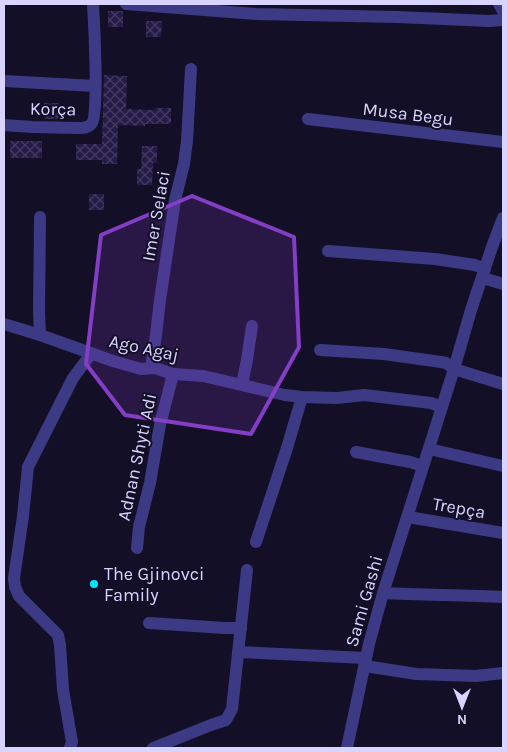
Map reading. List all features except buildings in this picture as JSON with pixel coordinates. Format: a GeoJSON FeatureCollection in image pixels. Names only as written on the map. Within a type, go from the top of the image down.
{"type":"FeatureCollection","features":[{"type":"Feature","properties":{"kind":"street","name":"Korça"},"geometry":{"type":"LineString","coordinates":[[4,125],[78,128],[86,127],[94,122],[93,4]]}},
{"type":"Feature","properties":{"kind":"street"},"geometry":{"type":"LineString","coordinates":[[126,4],[256,14],[503,20]]}},
{"type":"Feature","properties":{"kind":"street"},"geometry":{"type":"LineString","coordinates":[[499,4],[503,11]]}},
{"type":"Feature","properties":{"kind":"street","name":"Imer Selaci"},"geometry":{"type":"LineString","coordinates":[[155,368],[152,361],[160,300],[175,200],[184,164],[187,141],[191,69]]}},
{"type":"Feature","properties":{"kind":"street","name":"Korça"},"geometry":{"type":"LineString","coordinates":[[4,81],[95,86]]}},
{"type":"Feature","properties":{"kind":"street","name":"Musa Begu"},"geometry":{"type":"LineString","coordinates":[[308,119],[503,142]]}},
{"type":"Feature","properties":{"kind":"street"},"geometry":{"type":"LineString","coordinates":[[40,217],[40,335]]}},
{"type":"Feature","properties":{"kind":"street","name":"Sami Gashi"},"geometry":{"type":"LineString","coordinates":[[347,748],[383,593],[471,310],[503,218]]}},
{"type":"Feature","properties":{"kind":"street"},"geometry":{"type":"LineString","coordinates":[[328,251],[435,258],[460,262],[474,265],[503,284]]}},
{"type":"Feature","properties":{"kind":"street","name":"Ago Agaj"},"geometry":{"type":"LineString","coordinates":[[4,324],[141,369],[155,368],[173,374],[203,376],[285,395],[337,398],[364,395],[431,403],[442,407]]}},
{"type":"Feature","properties":{"kind":"street"},"geometry":{"type":"LineString","coordinates":[[242,384],[252,326]]}},
{"type":"Feature","properties":{"kind":"street"},"geometry":{"type":"LineString","coordinates":[[320,350],[384,354],[434,361],[503,384]]}},
{"type":"Feature","properties":{"kind":"street"},"geometry":{"type":"LineString","coordinates":[[70,748],[72,742],[63,690],[58,636],[19,596],[14,578],[28,466],[73,378],[91,354]]}},
{"type":"Feature","properties":{"kind":"street","name":"Adnan Shyti Adi"},"geometry":{"type":"LineString","coordinates":[[137,548],[139,527],[150,483],[160,425],[173,374]]}},
{"type":"Feature","properties":{"kind":"street"},"geometry":{"type":"LineString","coordinates":[[256,542],[302,397]]}},
{"type":"Feature","properties":{"kind":"street"},"geometry":{"type":"LineString","coordinates":[[428,449],[503,466]]}},
{"type":"Feature","properties":{"kind":"street"},"geometry":{"type":"LineString","coordinates":[[356,452],[423,466]]}},
{"type":"Feature","properties":{"kind":"street","name":"Trepça"},"geometry":{"type":"LineString","coordinates":[[408,517],[503,533]]}},
{"type":"Feature","properties":{"kind":"street"},"geometry":{"type":"LineString","coordinates":[[153,748],[226,720],[232,709],[246,570]]}},
{"type":"Feature","properties":{"kind":"street"},"geometry":{"type":"LineString","coordinates":[[383,593],[503,597]]}},
{"type":"Feature","properties":{"kind":"street"},"geometry":{"type":"LineString","coordinates":[[150,623],[241,628]]}},
{"type":"Feature","properties":{"kind":"street"},"geometry":{"type":"LineString","coordinates":[[238,652],[366,662],[416,674],[476,676],[503,673]]}},
{"type":"Feature","properties":{"kind":"highlighted area"},"geometry":{"type":"Polygon","coordinates":[[[192,196],[294,237],[299,347],[251,434],[125,415],[86,364],[101,235],[192,196]]]}},
{"type":"Feature","properties":{"kind":"place","name":"The Gjinovci Family"},"geometry":{"type":"Point","coordinates":[94,584]}}]}
